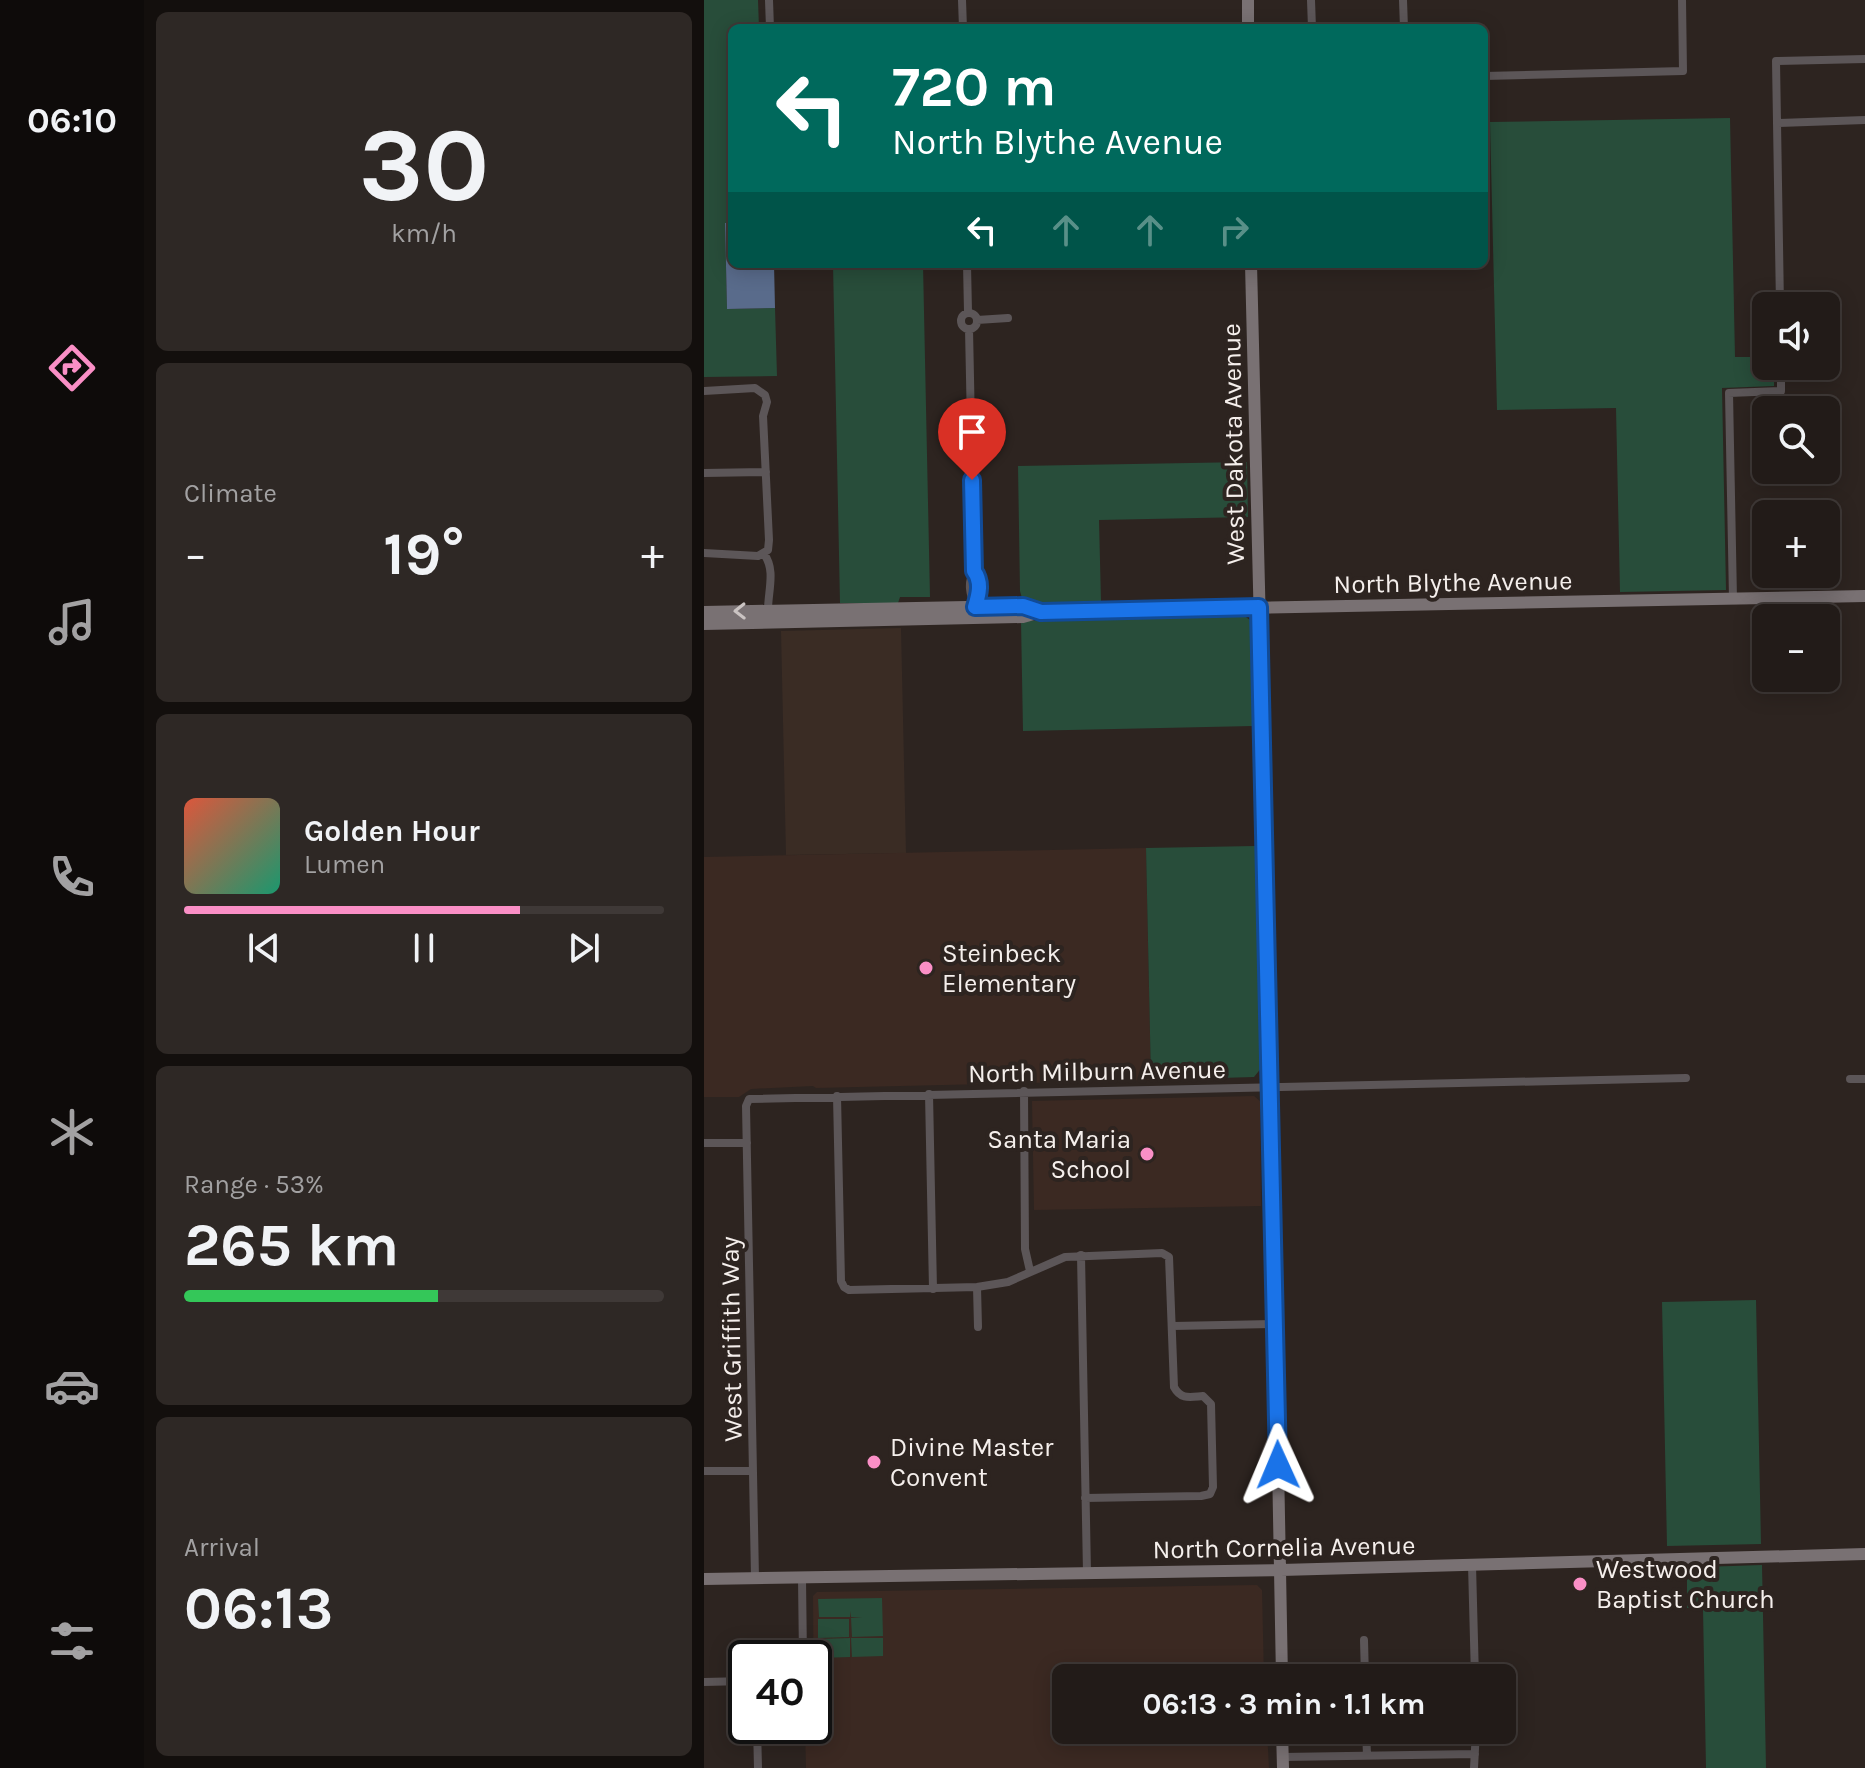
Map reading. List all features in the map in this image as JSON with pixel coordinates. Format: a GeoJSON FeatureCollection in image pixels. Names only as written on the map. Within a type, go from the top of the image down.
{"type":"FeatureCollection","features":[{"type":"Feature","properties":{"kind":"street"},"geometry":{"type":"LineString","coordinates":[[769,0],[770,24]]}},
{"type":"Feature","properties":{"kind":"street"},"geometry":{"type":"LineString","coordinates":[[962,0],[963,24]]}},
{"type":"Feature","properties":{"kind":"street"},"geometry":{"type":"LineString","coordinates":[[1248,0],[1248,24]]}},
{"type":"Feature","properties":{"kind":"street"},"geometry":{"type":"LineString","coordinates":[[1311,0],[1312,24]]}},
{"type":"Feature","properties":{"kind":"street"},"geometry":{"type":"LineString","coordinates":[[1403,0],[1404,24]]}},
{"type":"Feature","properties":{"kind":"street"},"geometry":{"type":"LineString","coordinates":[[1488,76],[1683,71],[1682,0]]}},
{"type":"Feature","properties":{"kind":"street"},"geometry":{"type":"LineString","coordinates":[[1780,292],[1776,61],[1865,59]]}},
{"type":"Feature","properties":{"kind":"street"},"geometry":{"type":"LineString","coordinates":[[1779,123],[1865,120]]}},
{"type":"Feature","properties":{"kind":"street"},"geometry":{"type":"LineString","coordinates":[[967,268],[968,312]]}},
{"type":"Feature","properties":{"kind":"street","name":"West Dakota Avenue"},"geometry":{"type":"LineString","coordinates":[[1251,268],[1282,1664]]}},
{"type":"Feature","properties":{"kind":"street"},"geometry":{"type":"LineString","coordinates":[[968,312],[974,314],[977,320],[975,326],[969,329],[963,327],[960,321],[962,315],[968,312]]}},
{"type":"Feature","properties":{"kind":"street"},"geometry":{"type":"LineString","coordinates":[[977,320],[1008,318]]}},
{"type":"Feature","properties":{"kind":"street"},"geometry":{"type":"LineString","coordinates":[[969,329],[974,571],[970,578],[970,593],[975,607]]}},
{"type":"Feature","properties":{"kind":"street"},"geometry":{"type":"LineString","coordinates":[[1733,599],[1729,393],[1781,391],[1781,380]]}},
{"type":"Feature","properties":{"kind":"street"},"geometry":{"type":"LineString","coordinates":[[704,391],[755,388],[765,395],[767,402],[763,416],[769,540],[768,550],[758,556],[704,553]]}},
{"type":"Feature","properties":{"kind":"street"},"geometry":{"type":"LineString","coordinates":[[704,473],[766,472]]}},
{"type":"Feature","properties":{"kind":"street"},"geometry":{"type":"LineString","coordinates":[[764,554],[771,570],[768,610]]}},
{"type":"Feature","properties":{"kind":"street","name":"North Blythe Avenue"},"geometry":{"type":"LineString","coordinates":[[704,612],[768,610],[797,616],[901,620],[1023,617],[1041,612],[1865,596]]}},
{"type":"Feature","properties":{"kind":"street","name":"North Blythe Avenue"},"geometry":{"type":"LineString","coordinates":[[704,624],[975,607],[1023,606],[1041,612]]}},
{"type":"Feature","properties":{"kind":"street","name":"North Blythe Avenue"},"geometry":{"type":"LineString","coordinates":[[901,620],[908,615],[966,614],[975,607]]}},
{"type":"Feature","properties":{"kind":"street","name":"North Milburn Avenue"},"geometry":{"type":"LineString","coordinates":[[749,1099],[1686,1078]]}},
{"type":"Feature","properties":{"kind":"street"},"geometry":{"type":"LineString","coordinates":[[1850,1079],[1865,1079]]}},
{"type":"Feature","properties":{"kind":"street"},"geometry":{"type":"LineString","coordinates":[[1024,1091],[1025,1249],[1030,1271]]}},
{"type":"Feature","properties":{"kind":"street"},"geometry":{"type":"LineString","coordinates":[[929,1094],[933,1289]]}},
{"type":"Feature","properties":{"kind":"street"},"geometry":{"type":"LineString","coordinates":[[837,1096],[841,1281],[849,1290],[977,1287],[1008,1282],[1057,1259],[1081,1255],[1162,1253],[1169,1257],[1174,1387],[1178,1395],[1203,1396],[1211,1404],[1213,1487],[1210,1494],[1085,1498]]}},
{"type":"Feature","properties":{"kind":"street","name":"West Griffith Way"},"geometry":{"type":"LineString","coordinates":[[749,1099],[746,1106],[755,1578]]}},
{"type":"Feature","properties":{"kind":"street"},"geometry":{"type":"LineString","coordinates":[[704,1143],[747,1143]]}},
{"type":"Feature","properties":{"kind":"street"},"geometry":{"type":"LineString","coordinates":[[1081,1255],[1087,1573]]}},
{"type":"Feature","properties":{"kind":"street"},"geometry":{"type":"LineString","coordinates":[[977,1287],[978,1327]]}},
{"type":"Feature","properties":{"kind":"street"},"geometry":{"type":"LineString","coordinates":[[1173,1326],[1276,1324]]}},
{"type":"Feature","properties":{"kind":"street"},"geometry":{"type":"LineString","coordinates":[[704,1471],[753,1471]]}},
{"type":"Feature","properties":{"kind":"street","name":"North Cornelia Avenue"},"geometry":{"type":"LineString","coordinates":[[704,1579],[1281,1570],[1865,1554]]}},
{"type":"Feature","properties":{"kind":"street"},"geometry":{"type":"LineString","coordinates":[[1472,1565],[1475,1664]]}},
{"type":"Feature","properties":{"kind":"street"},"geometry":{"type":"LineString","coordinates":[[802,1579],[803,1640]]}},
{"type":"Feature","properties":{"kind":"street"},"geometry":{"type":"LineString","coordinates":[[1364,1640],[1365,1664]]}},
{"type":"Feature","properties":{"kind":"street"},"geometry":{"type":"LineString","coordinates":[[704,1682],[728,1681]]}},
{"type":"Feature","properties":{"kind":"street"},"geometry":{"type":"LineString","coordinates":[[757,1744],[758,1768]]}},
{"type":"Feature","properties":{"kind":"street"},"geometry":{"type":"LineString","coordinates":[[1367,1744],[1367,1755]]}},
{"type":"Feature","properties":{"kind":"street"},"geometry":{"type":"LineString","coordinates":[[1474,1768],[1475,1744]]}},
{"type":"Feature","properties":{"kind":"street"},"geometry":{"type":"LineString","coordinates":[[1283,1763],[1367,1755],[1475,1754]]}},
{"type":"Feature","properties":{"kind":"shaded area"},"geometry":{"type":"Polygon","coordinates":[[[901,628],[906,853],[786,855],[781,631],[901,628]]]}},
{"type":"Feature","properties":{"kind":"shaded area","name":"Steinbeck Elementary"},"geometry":{"type":"Polygon","coordinates":[[[1146,848],[1151,1080],[813,1086],[751,1089],[739,1097],[704,1097],[704,857],[1146,848]]]}},
{"type":"Feature","properties":{"kind":"shaded area","name":"Santa Maria School"},"geometry":{"type":"Polygon","coordinates":[[[1254,1096],[1260,1101],[1261,1206],[1034,1210],[1032,1101],[1254,1096]]]}},
{"type":"Feature","properties":{"kind":"shaded area"},"geometry":{"type":"Polygon","coordinates":[[[1257,1585],[1262,1590],[1264,1664],[1052,1664],[1052,1744],[1268,1744],[1269,1768],[806,1768],[805,1744],[832,1744],[832,1640],[813,1640],[813,1596],[817,1592],[1257,1585]]]}},
{"type":"Feature","properties":{"kind":"green space"},"geometry":{"type":"Polygon","coordinates":[[[704,0],[758,0],[759,24],[728,24],[727,309],[775,308],[777,376],[704,377],[704,0]]]}},
{"type":"Feature","properties":{"kind":"green space"},"geometry":{"type":"Polygon","coordinates":[[[1730,118],[1735,357],[1752,357],[1752,380],[1774,380],[1774,386],[1722,388],[1726,590],[1620,592],[1616,408],[1497,410],[1490,122],[1730,118]]]}},
{"type":"Feature","properties":{"kind":"green space"},"geometry":{"type":"Polygon","coordinates":[[[833,268],[923,268],[930,597],[900,597],[898,603],[840,603],[833,268]]]}},
{"type":"Feature","properties":{"kind":"green space"},"geometry":{"type":"Polygon","coordinates":[[[1247,462],[1248,517],[1099,520],[1101,602],[1023,602],[1020,591],[1018,466],[1247,462]]]}},
{"type":"Feature","properties":{"kind":"green space"},"geometry":{"type":"Polygon","coordinates":[[[1243,615],[1253,626],[1253,726],[1023,731],[1021,621],[1243,615]]]}},
{"type":"Feature","properties":{"kind":"green space"},"geometry":{"type":"Polygon","coordinates":[[[1255,846],[1262,1067],[1254,1077],[1151,1080],[1146,848],[1255,846]]]}},
{"type":"Feature","properties":{"kind":"green space"},"geometry":{"type":"Polygon","coordinates":[[[1756,1300],[1761,1544],[1667,1546],[1662,1302],[1756,1300]]]}},
{"type":"Feature","properties":{"kind":"green space"},"geometry":{"type":"Polygon","coordinates":[[[1762,1565],[1766,1768],[1706,1768],[1703,1609],[1687,1608],[1687,1577],[1702,1576],[1702,1567],[1762,1565]]]}},
{"type":"Feature","properties":{"kind":"green space"},"geometry":{"type":"Polygon","coordinates":[[[882,1598],[883,1636],[852,1637],[851,1618],[862,1617],[851,1617],[850,1611],[850,1617],[819,1617],[818,1599],[882,1598]]]}},
{"type":"Feature","properties":{"kind":"green space"},"geometry":{"type":"Polygon","coordinates":[[[818,1619],[849,1619],[849,1637],[818,1638],[818,1619]]]}},
{"type":"Feature","properties":{"kind":"green space"},"geometry":{"type":"Polygon","coordinates":[[[850,1638],[850,1657],[832,1658],[832,1640],[818,1639],[850,1638]]]}},
{"type":"Feature","properties":{"kind":"green space"},"geometry":{"type":"Polygon","coordinates":[[[851,1638],[883,1638],[883,1656],[852,1657],[851,1638]]]}},
{"type":"Feature","properties":{"kind":"water"},"geometry":{"type":"Polygon","coordinates":[[[725,223],[728,223],[728,268],[774,268],[775,308],[727,309],[725,223]]]}},
{"type":"Feature","properties":{"kind":"place","name":"Steinbeck Elementary"},"geometry":{"type":"Point","coordinates":[926,968]}},
{"type":"Feature","properties":{"kind":"place","name":"Santa Maria School"},"geometry":{"type":"Point","coordinates":[1147,1154]}},
{"type":"Feature","properties":{"kind":"place","name":"Divine Master Convent"},"geometry":{"type":"Point","coordinates":[874,1462]}},
{"type":"Feature","properties":{"kind":"place","name":"Westwood Baptist Church"},"geometry":{"type":"Point","coordinates":[1580,1584]}},
{"type":"Feature","properties":{"kind":"route"},"geometry":{"type":"LineString","coordinates":[[972,480],[974,571],[979,578],[975,607],[1023,606],[1041,612],[1259,607],[1278,1465]]}}]}
